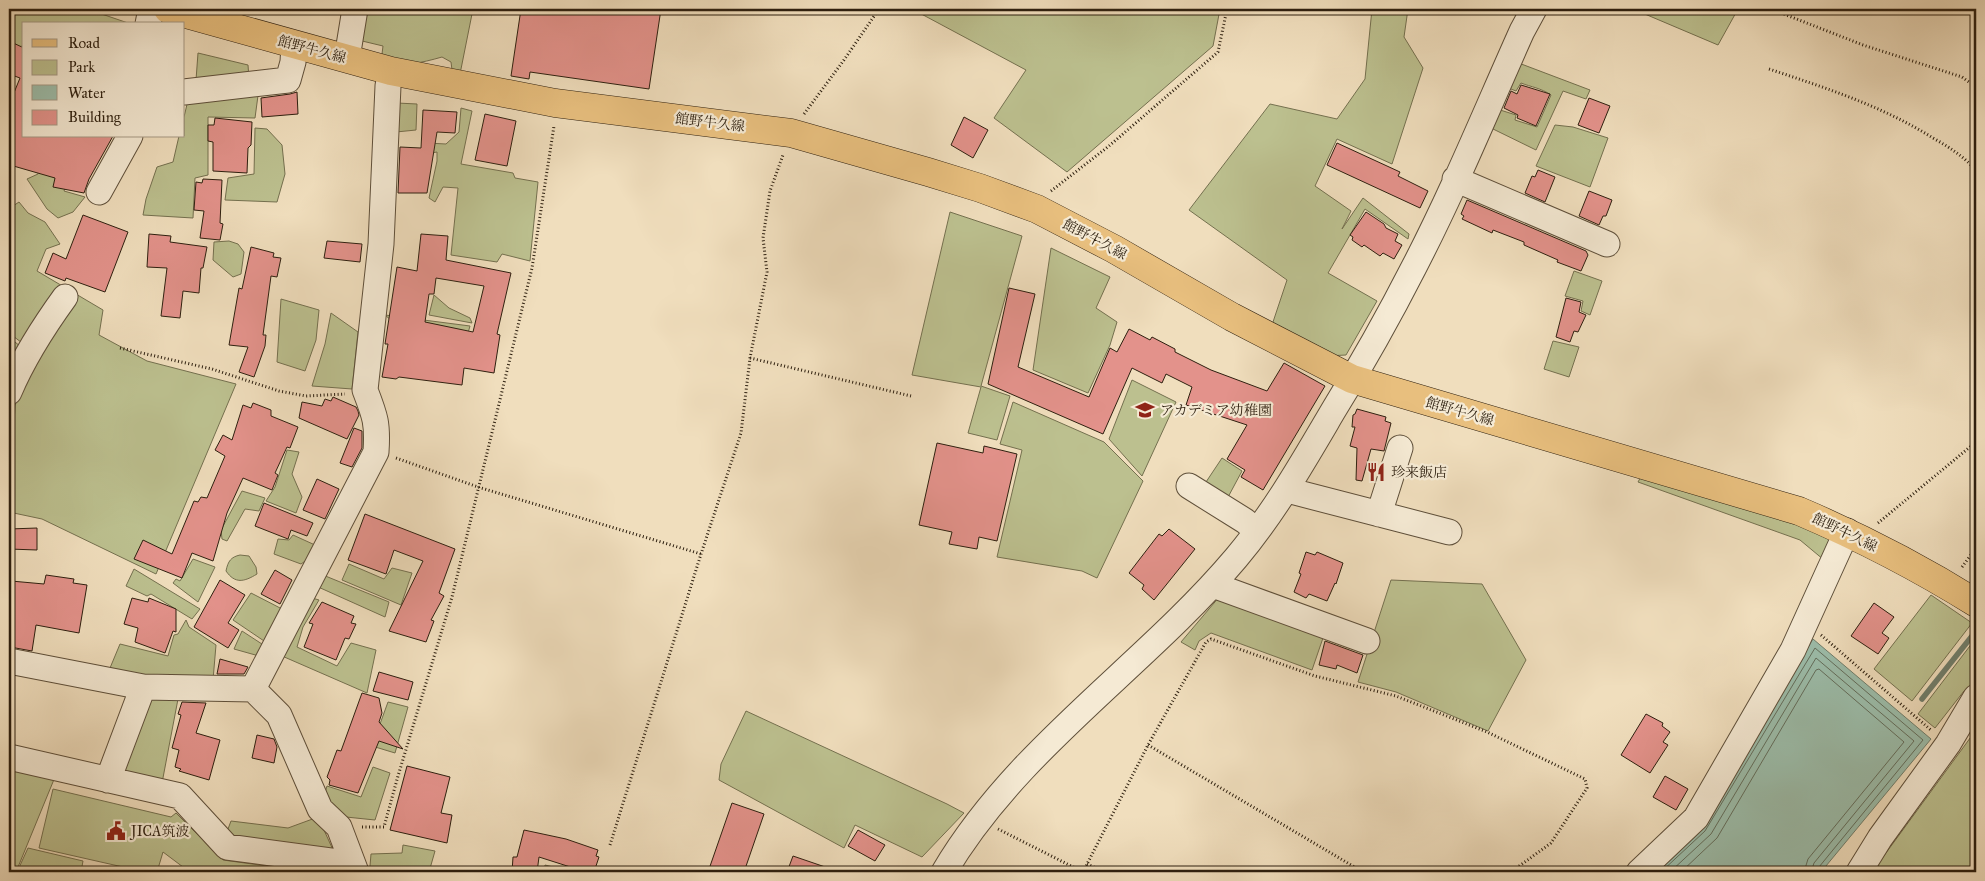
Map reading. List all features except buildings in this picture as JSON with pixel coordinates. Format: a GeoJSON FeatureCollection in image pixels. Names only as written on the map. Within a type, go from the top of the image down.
{"type":"FeatureCollection","features":[{"type":"Feature","properties":{"kind":"main road","name":"館野牛久線"},"geometry":{"type":"LineString","coordinates":[[168,9],[390,71],[555,103],[790,133],[936,174],[1031,206],[1114,249],[1232,317],[1352,379],[1799,511],[1853,535],[1976,603]]}},
{"type":"Feature","properties":{"kind":"street"},"geometry":{"type":"LineString","coordinates":[[148,22],[151,9]]}},
{"type":"Feature","properties":{"kind":"street"},"geometry":{"type":"LineString","coordinates":[[347,58],[355,9]]}},
{"type":"Feature","properties":{"kind":"street"},"geometry":{"type":"LineString","coordinates":[[944,872],[980,820],[1035,758],[1213,585],[1257,531],[1286,490],[1352,379],[1416,264],[1522,30],[1534,9]]}},
{"type":"Feature","properties":{"kind":"street"},"geometry":{"type":"LineString","coordinates":[[185,92],[288,80],[293,62],[294,44]]}},
{"type":"Feature","properties":{"kind":"street"},"geometry":{"type":"LineString","coordinates":[[253,689],[376,452],[377,426],[373,408],[365,391],[381,244],[390,71]]}},
{"type":"Feature","properties":{"kind":"street"},"geometry":{"type":"LineString","coordinates":[[99,192],[129,138]]}},
{"type":"Feature","properties":{"kind":"street"},"geometry":{"type":"LineString","coordinates":[[1455,179],[1607,244]]}},
{"type":"Feature","properties":{"kind":"street"},"geometry":{"type":"LineString","coordinates":[[11,379],[65,297]]}},
{"type":"Feature","properties":{"kind":"street"},"geometry":{"type":"LineString","coordinates":[[1379,514],[1400,448]]}},
{"type":"Feature","properties":{"kind":"street"},"geometry":{"type":"LineString","coordinates":[[1189,486],[1245,521],[1257,531]]}},
{"type":"Feature","properties":{"kind":"street"},"geometry":{"type":"LineString","coordinates":[[1286,490],[1449,532]]}},
{"type":"Feature","properties":{"kind":"street"},"geometry":{"type":"LineString","coordinates":[[1638,872],[1696,818],[1793,650],[1853,535]]}},
{"type":"Feature","properties":{"kind":"street"},"geometry":{"type":"LineString","coordinates":[[1213,585],[1367,641]]}},
{"type":"Feature","properties":{"kind":"street"},"geometry":{"type":"LineString","coordinates":[[9,662],[143,687],[253,689],[278,715],[320,809],[339,827],[354,868],[227,847],[180,796],[9,757]]}},
{"type":"Feature","properties":{"kind":"street"},"geometry":{"type":"LineString","coordinates":[[108,780],[143,687]]}},
{"type":"Feature","properties":{"kind":"street"},"geometry":{"type":"LineString","coordinates":[[1859,872],[1880,838],[1948,744],[1976,697]]}},
{"type":"Feature","properties":{"kind":"path"},"geometry":{"type":"LineString","coordinates":[[610,845],[741,433],[750,358],[767,272],[763,238],[770,190],[790,133],[879,9]]}},
{"type":"Feature","properties":{"kind":"path"},"geometry":{"type":"LineString","coordinates":[[1031,206],[1109,146],[1218,52],[1227,9]]}},
{"type":"Feature","properties":{"kind":"path"},"geometry":{"type":"LineString","coordinates":[[1771,9],[1862,45],[1962,77],[1976,87]]}},
{"type":"Feature","properties":{"kind":"path"},"geometry":{"type":"LineString","coordinates":[[1769,70],[1851,96],[1913,125],[1964,156],[1976,170]]}},
{"type":"Feature","properties":{"kind":"path"},"geometry":{"type":"LineString","coordinates":[[339,827],[384,827],[452,597],[532,268],[555,116],[555,103]]}},
{"type":"Feature","properties":{"kind":"path"},"geometry":{"type":"LineString","coordinates":[[120,348],[212,369],[279,391],[306,396],[352,394],[365,391]]}},
{"type":"Feature","properties":{"kind":"path"},"geometry":{"type":"LineString","coordinates":[[750,358],[911,396]]}},
{"type":"Feature","properties":{"kind":"path"},"geometry":{"type":"LineString","coordinates":[[1853,535],[1976,442]]}},
{"type":"Feature","properties":{"kind":"path"},"geometry":{"type":"LineString","coordinates":[[376,452],[478,487],[701,554]]}},
{"type":"Feature","properties":{"kind":"path"},"geometry":{"type":"LineString","coordinates":[[1806,622],[1948,744]]}},
{"type":"Feature","properties":{"kind":"path"},"geometry":{"type":"LineString","coordinates":[[980,820],[1083,872],[1148,745],[1206,642],[1211,639],[1315,676],[1396,696],[1487,732],[1585,780],[1586,788],[1552,843],[1511,872]]}},
{"type":"Feature","properties":{"kind":"path"},"geometry":{"type":"LineString","coordinates":[[1148,745],[1363,872]]}},
{"type":"Feature","properties":{"kind":"path"},"geometry":{"type":"LineString","coordinates":[[1087,864],[1104,872]]}},
{"type":"Feature","properties":{"kind":"green space"},"geometry":{"type":"Polygon","coordinates":[[[9,9],[87,9],[125,22],[22,22],[22,46],[13,70],[9,62],[9,9]]]}},
{"type":"Feature","properties":{"kind":"green space"},"geometry":{"type":"Polygon","coordinates":[[[362,9],[473,9],[459,79],[453,78],[451,62],[442,57],[412,64],[381,62],[383,46],[358,40],[362,9]]]}},
{"type":"Feature","properties":{"kind":"green space"},"geometry":{"type":"Polygon","coordinates":[[[912,9],[1220,9],[1213,46],[1067,172],[994,118],[1026,70],[912,9]]]}},
{"type":"Feature","properties":{"kind":"green space"},"geometry":{"type":"Polygon","coordinates":[[[1372,9],[1408,9],[1404,37],[1423,68],[1392,164],[1337,139],[1315,186],[1351,211],[1342,229],[1363,198],[1409,234],[1408,239],[1365,209],[1328,273],[1377,301],[1346,355],[1326,356],[1272,325],[1287,280],[1189,210],[1270,104],[1337,119],[1365,79],[1372,9]]]}},
{"type":"Feature","properties":{"kind":"green space"},"geometry":{"type":"Polygon","coordinates":[[[1633,9],[1738,9],[1718,45],[1633,9]]]}},
{"type":"Feature","properties":{"kind":"green space"},"geometry":{"type":"Polygon","coordinates":[[[198,53],[248,65],[249,79],[196,80],[198,53]]]}},
{"type":"Feature","properties":{"kind":"green space"},"geometry":{"type":"Polygon","coordinates":[[[1516,62],[1590,90],[1586,99],[1563,91],[1536,150],[1491,128],[1497,109],[1516,115],[1515,120],[1537,127],[1551,95],[1521,83],[1516,91],[1506,87],[1516,62]]]}},
{"type":"Feature","properties":{"kind":"green space"},"geometry":{"type":"Polygon","coordinates":[[[259,88],[255,118],[208,117],[208,175],[195,178],[193,218],[143,215],[146,199],[157,167],[173,162],[179,138],[185,138],[185,113],[189,96],[259,88]]]}},
{"type":"Feature","properties":{"kind":"green space"},"geometry":{"type":"Polygon","coordinates":[[[397,103],[417,104],[416,130],[396,132],[397,103]]]}},
{"type":"Feature","properties":{"kind":"green space"},"geometry":{"type":"Polygon","coordinates":[[[461,108],[472,111],[461,164],[513,173],[515,178],[538,182],[530,261],[502,254],[497,262],[451,255],[458,188],[443,187],[435,202],[429,198],[437,161],[437,152],[431,153],[427,143],[446,144],[459,132],[461,108]]]}},
{"type":"Feature","properties":{"kind":"green space"},"geometry":{"type":"Polygon","coordinates":[[[1555,125],[1573,127],[1608,138],[1590,187],[1536,166],[1555,125]]]}},
{"type":"Feature","properties":{"kind":"green space"},"geometry":{"type":"Polygon","coordinates":[[[255,128],[267,129],[282,145],[285,174],[277,202],[225,200],[228,178],[254,174],[255,128]]]}},
{"type":"Feature","properties":{"kind":"green space"},"geometry":{"type":"Polygon","coordinates":[[[43,154],[73,164],[64,191],[85,197],[73,212],[58,218],[47,209],[27,179],[38,174],[43,154]]]}},
{"type":"Feature","properties":{"kind":"green space"},"geometry":{"type":"Polygon","coordinates":[[[19,202],[28,213],[45,222],[60,244],[46,249],[37,271],[103,310],[99,335],[147,361],[236,384],[156,574],[42,519],[9,512],[15,406],[20,388],[9,382],[9,337],[33,357],[38,355],[9,333],[9,214],[13,206],[19,202]]]}},
{"type":"Feature","properties":{"kind":"green space"},"geometry":{"type":"Polygon","coordinates":[[[950,212],[1022,236],[981,386],[1010,396],[997,440],[968,433],[981,387],[912,375],[950,212]]]}},
{"type":"Feature","properties":{"kind":"green space"},"geometry":{"type":"Polygon","coordinates":[[[229,241],[238,244],[244,252],[241,274],[233,277],[213,260],[214,242],[229,241]]]}},
{"type":"Feature","properties":{"kind":"green space"},"geometry":{"type":"Polygon","coordinates":[[[1051,248],[1110,277],[1096,308],[1117,322],[1110,345],[1088,393],[1033,370],[1051,248]]]}},
{"type":"Feature","properties":{"kind":"green space"},"geometry":{"type":"Polygon","coordinates":[[[1574,271],[1602,281],[1590,315],[1581,311],[1583,301],[1565,296],[1574,271]]]}},
{"type":"Feature","properties":{"kind":"green space"},"geometry":{"type":"Polygon","coordinates":[[[434,295],[449,308],[470,318],[472,323],[429,315],[434,295]]]}},
{"type":"Feature","properties":{"kind":"green space"},"geometry":{"type":"Polygon","coordinates":[[[281,299],[319,310],[316,340],[305,371],[277,362],[281,299]]]}},
{"type":"Feature","properties":{"kind":"green space"},"geometry":{"type":"Polygon","coordinates":[[[331,313],[358,332],[352,389],[312,386],[325,344],[331,313]]]}},
{"type":"Feature","properties":{"kind":"green space"},"geometry":{"type":"Polygon","coordinates":[[[385,315],[470,326],[468,333],[392,321],[385,315]]]}},
{"type":"Feature","properties":{"kind":"green space"},"geometry":{"type":"Polygon","coordinates":[[[1553,341],[1579,347],[1569,377],[1544,369],[1553,341]]]}},
{"type":"Feature","properties":{"kind":"green space"},"geometry":{"type":"Polygon","coordinates":[[[1132,380],[1176,402],[1142,476],[1109,439],[1132,380]]]}},
{"type":"Feature","properties":{"kind":"green space"},"geometry":{"type":"Polygon","coordinates":[[[1013,402],[1104,442],[1143,481],[1097,578],[1082,571],[997,557],[1022,450],[1000,444],[1013,402]]]}},
{"type":"Feature","properties":{"kind":"green space"},"geometry":{"type":"Polygon","coordinates":[[[287,450],[299,452],[292,474],[302,497],[296,513],[266,501],[275,487],[287,450]]]}},
{"type":"Feature","properties":{"kind":"green space"},"geometry":{"type":"Polygon","coordinates":[[[1222,458],[1242,471],[1227,499],[1204,485],[1222,458]]]}},
{"type":"Feature","properties":{"kind":"green space"},"geometry":{"type":"Polygon","coordinates":[[[1643,473],[1839,538],[1824,560],[1800,540],[1638,482],[1643,473]]]}},
{"type":"Feature","properties":{"kind":"green space"},"geometry":{"type":"Polygon","coordinates":[[[242,491],[265,498],[259,511],[245,509],[227,541],[222,539],[221,530],[242,491]]]}},
{"type":"Feature","properties":{"kind":"green space"},"geometry":{"type":"Polygon","coordinates":[[[293,535],[315,545],[311,557],[301,564],[274,554],[278,539],[289,540],[293,535]]]}},
{"type":"Feature","properties":{"kind":"green space"},"geometry":{"type":"Polygon","coordinates":[[[240,555],[249,556],[256,567],[257,574],[244,580],[236,580],[229,575],[226,571],[229,562],[232,558],[240,555]]]}},
{"type":"Feature","properties":{"kind":"green space"},"geometry":{"type":"Polygon","coordinates":[[[193,559],[215,567],[198,602],[173,583],[176,579],[180,581],[193,559]]]}},
{"type":"Feature","properties":{"kind":"green space"},"geometry":{"type":"Polygon","coordinates":[[[349,564],[384,579],[392,568],[412,573],[401,605],[342,580],[349,564]]]}},
{"type":"Feature","properties":{"kind":"green space"},"geometry":{"type":"Polygon","coordinates":[[[134,569],[200,609],[192,619],[151,594],[147,596],[126,586],[134,569]]]}},
{"type":"Feature","properties":{"kind":"green space"},"geometry":{"type":"Polygon","coordinates":[[[323,575],[389,602],[385,617],[316,586],[323,575]]]}},
{"type":"Feature","properties":{"kind":"green space"},"geometry":{"type":"Polygon","coordinates":[[[1391,580],[1482,584],[1526,660],[1488,731],[1396,692],[1358,682],[1391,580]]]}},
{"type":"Feature","properties":{"kind":"green space"},"geometry":{"type":"Polygon","coordinates":[[[251,593],[284,610],[267,643],[233,620],[251,593]]]}},
{"type":"Feature","properties":{"kind":"green space"},"geometry":{"type":"Polygon","coordinates":[[[1931,595],[1972,623],[1912,701],[1874,669],[1931,595]]]}},
{"type":"Feature","properties":{"kind":"green space"},"geometry":{"type":"Polygon","coordinates":[[[1220,596],[1324,635],[1312,670],[1211,633],[1199,641],[1195,650],[1181,642],[1220,596]]]}},
{"type":"Feature","properties":{"kind":"green space"},"geometry":{"type":"Polygon","coordinates":[[[312,598],[319,600],[303,627],[297,647],[337,666],[351,643],[376,650],[367,693],[282,656],[312,598]]]}},
{"type":"Feature","properties":{"kind":"green space"},"geometry":{"type":"Polygon","coordinates":[[[186,620],[189,627],[216,645],[213,680],[148,678],[110,668],[120,644],[168,656],[174,635],[178,634],[186,620]]]}},
{"type":"Feature","properties":{"kind":"green space"},"geometry":{"type":"Polygon","coordinates":[[[242,631],[265,646],[259,656],[234,649],[242,631]]]}},
{"type":"Feature","properties":{"kind":"green space"},"geometry":{"type":"Polygon","coordinates":[[[1976,638],[1976,684],[1964,691],[1935,728],[1918,714],[1976,638]]]}},
{"type":"Feature","properties":{"kind":"green space"},"geometry":{"type":"Polygon","coordinates":[[[146,698],[178,699],[162,783],[117,774],[146,698]]]}},
{"type":"Feature","properties":{"kind":"green space"},"geometry":{"type":"Polygon","coordinates":[[[388,702],[408,707],[395,753],[372,746],[388,702]]]}},
{"type":"Feature","properties":{"kind":"green space"},"geometry":{"type":"Polygon","coordinates":[[[746,711],[964,813],[922,857],[855,825],[844,848],[719,780],[721,764],[746,711]]]}},
{"type":"Feature","properties":{"kind":"green space"},"geometry":{"type":"Polygon","coordinates":[[[1976,730],[1976,872],[1872,872],[1976,730]]]}},
{"type":"Feature","properties":{"kind":"green space"},"geometry":{"type":"Polygon","coordinates":[[[9,767],[55,777],[16,872],[9,872],[9,767]]]}},
{"type":"Feature","properties":{"kind":"green space"},"geometry":{"type":"Polygon","coordinates":[[[373,767],[390,773],[375,820],[346,817],[323,799],[327,786],[361,797],[373,767]]]}},
{"type":"Feature","properties":{"kind":"green space","name":"JICA筑波"},"geometry":{"type":"Polygon","coordinates":[[[53,789],[171,817],[176,813],[223,860],[267,866],[264,872],[207,872],[183,867],[163,852],[157,872],[145,872],[39,848],[53,789]]]}},
{"type":"Feature","properties":{"kind":"green space"},"geometry":{"type":"Polygon","coordinates":[[[318,817],[334,852],[225,837],[231,821],[288,828],[318,817]]]}},
{"type":"Feature","properties":{"kind":"green space"},"geometry":{"type":"Polygon","coordinates":[[[403,845],[435,851],[429,872],[373,872],[370,866],[371,854],[402,853],[403,845]]]}},
{"type":"Feature","properties":{"kind":"green space"},"geometry":{"type":"Polygon","coordinates":[[[28,848],[83,861],[81,872],[17,872],[28,848]]]}},
{"type":"Feature","properties":{"kind":"green space"},"geometry":{"type":"Polygon","coordinates":[[[545,865],[573,872],[544,872],[545,865]]]}},
{"type":"Feature","properties":{"kind":"water"},"geometry":{"type":"Polygon","coordinates":[[[1813,639],[1931,739],[1821,872],[1653,872],[1701,828],[1813,639]]]}},
{"type":"Feature","properties":{"kind":"waterway"},"geometry":{"type":"LineString","coordinates":[[1922,699],[1976,631]]}},
{"type":"Feature","properties":{"kind":"place","name":"アカデミア幼稚園"},"geometry":{"type":"Point","coordinates":[1145,410]}},
{"type":"Feature","properties":{"kind":"place","name":"珍来飯店"},"geometry":{"type":"Point","coordinates":[1376,472]}},
{"type":"Feature","properties":{"kind":"place","name":"JICA筑波"},"geometry":{"type":"Point","coordinates":[116,831]}}]}
